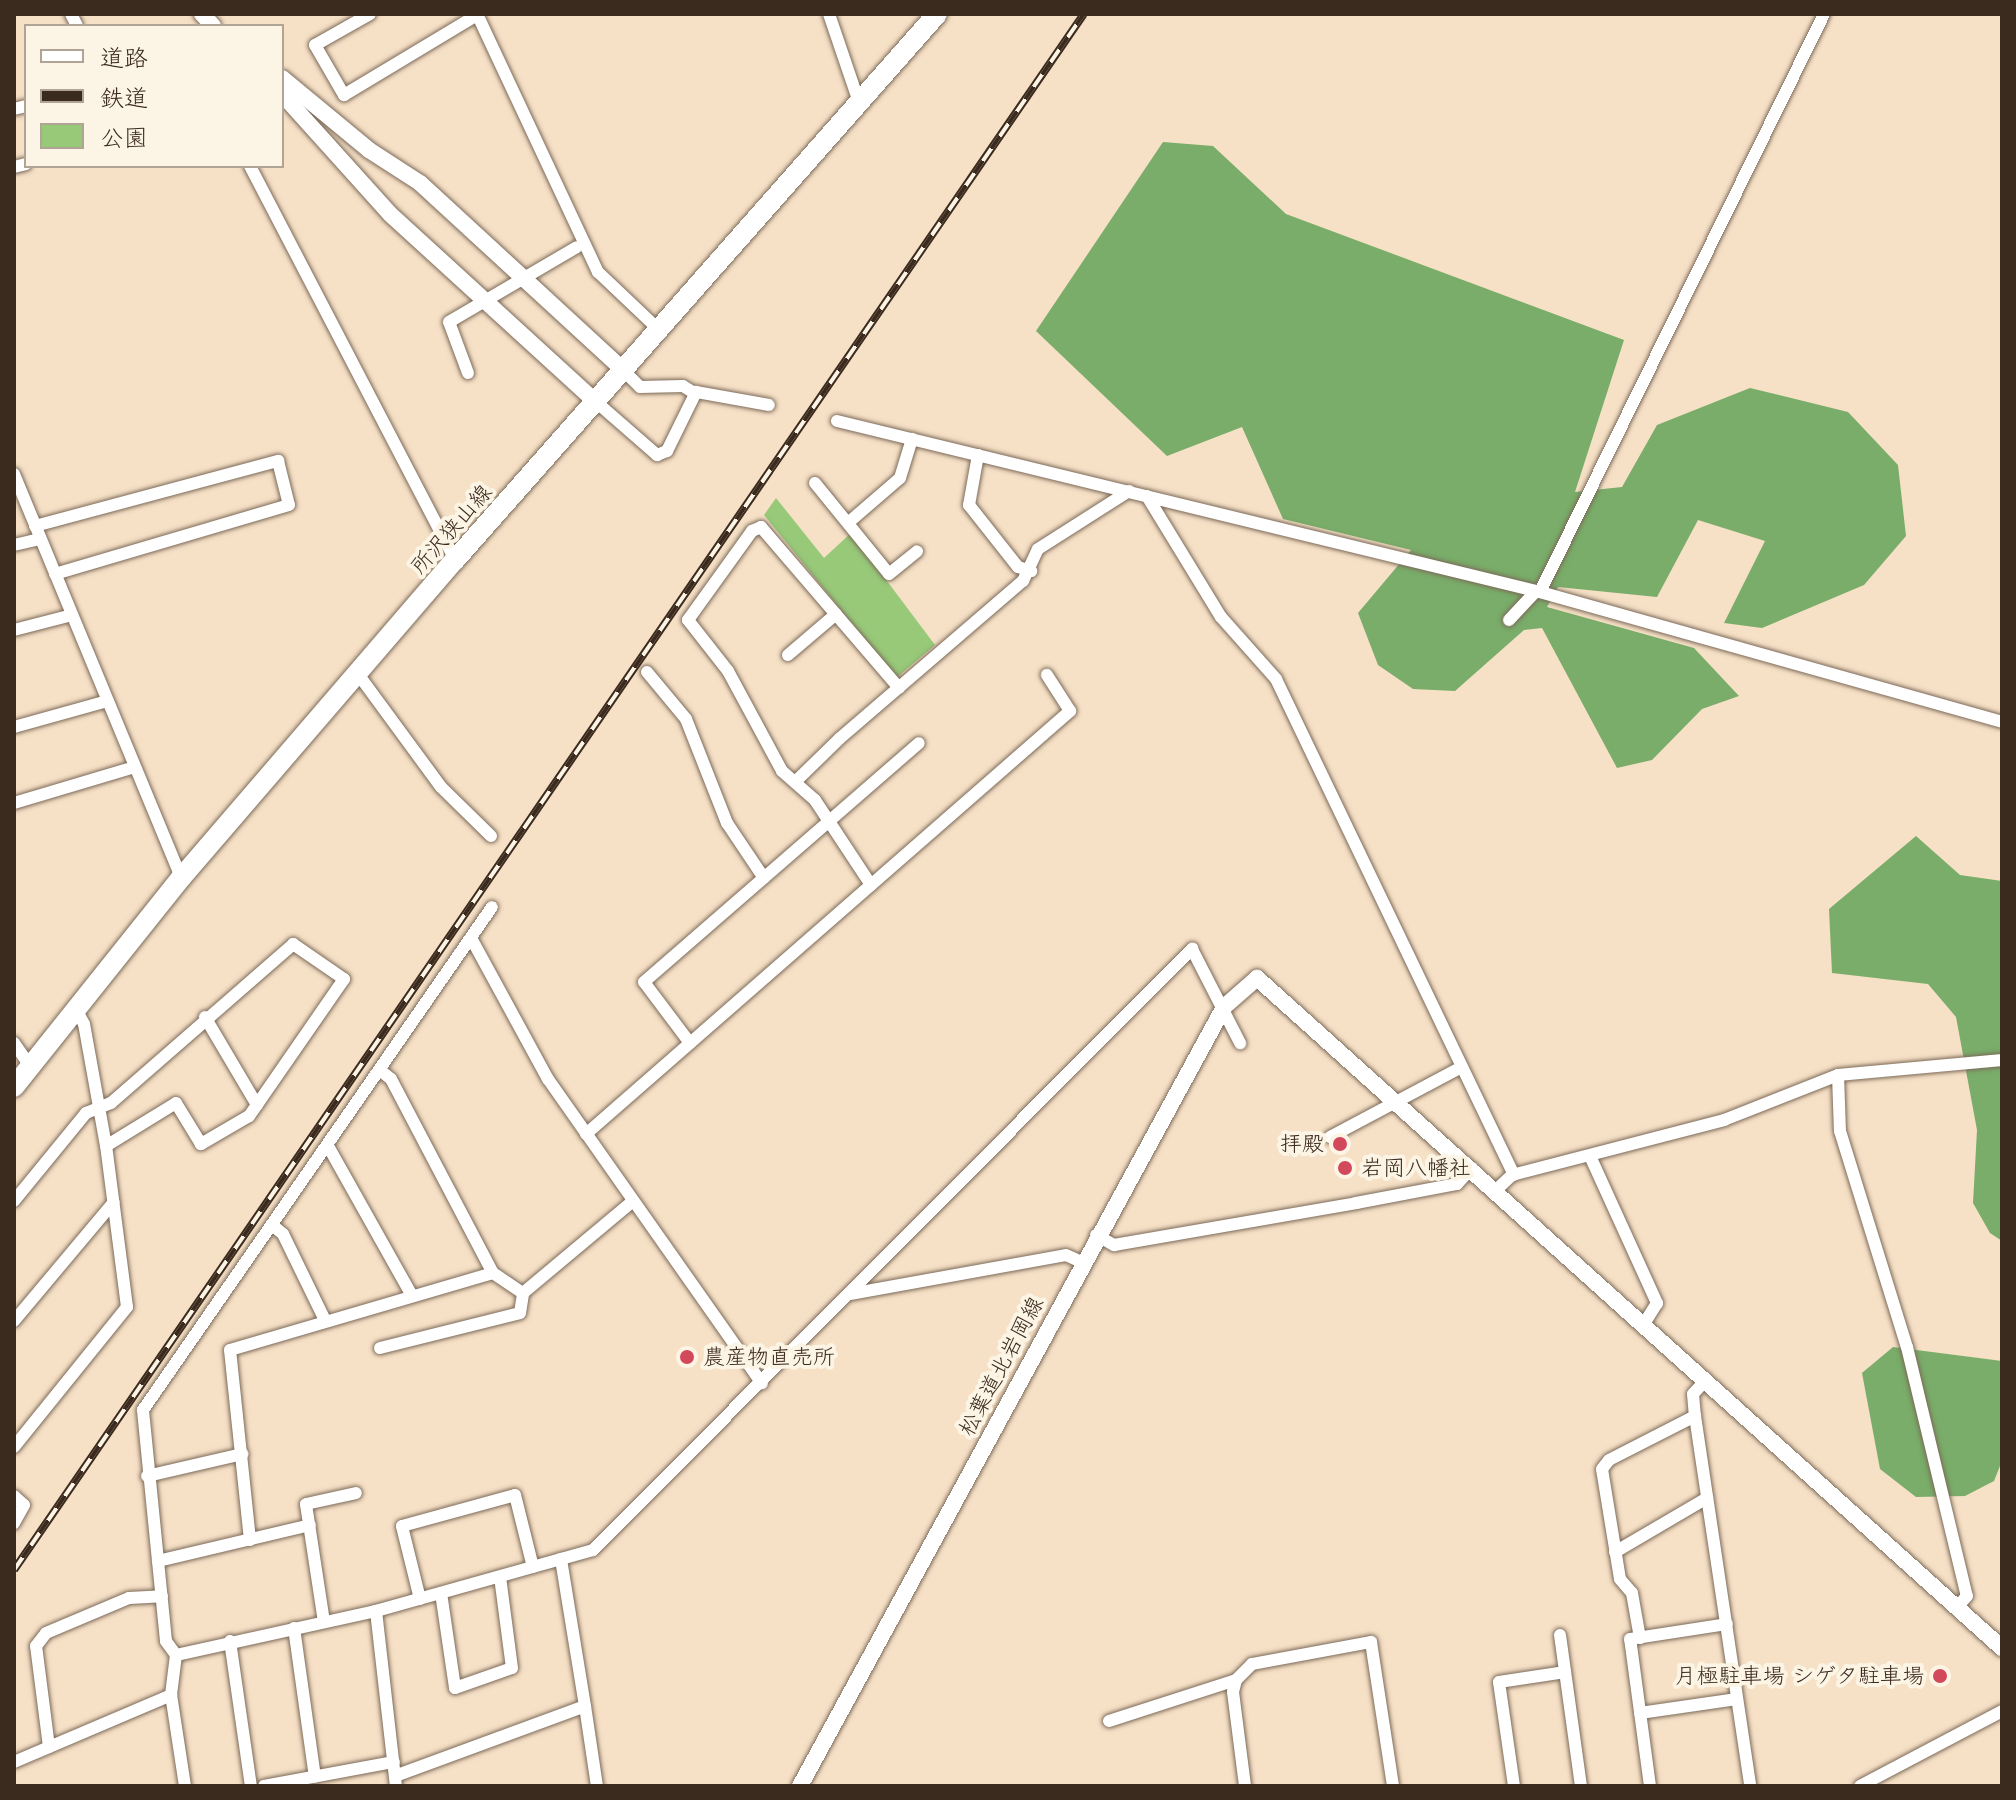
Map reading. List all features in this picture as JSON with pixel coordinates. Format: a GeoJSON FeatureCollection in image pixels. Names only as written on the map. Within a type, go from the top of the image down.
{"type":"FeatureCollection","features":[{"type":"Feature","properties":{"kind":"main road","name":"所沢狭山線"},"geometry":{"type":"LineString","coordinates":[[14,1087],[181,878],[621,368],[937,14]]}},
{"type":"Feature","properties":{"kind":"street"},"geometry":{"type":"LineString","coordinates":[[370,14],[315,45],[344,95],[477,14],[598,272],[657,328]]}},
{"type":"Feature","properties":{"kind":"street"},"geometry":{"type":"LineString","coordinates":[[829,14],[859,102]]}},
{"type":"Feature","properties":{"kind":"street"},"geometry":{"type":"LineString","coordinates":[[1509,620],[1538,592],[1824,14]]}},
{"type":"Feature","properties":{"kind":"street"},"geometry":{"type":"LineString","coordinates":[[284,80],[369,150],[420,183],[640,387],[683,386],[694,393]]}},
{"type":"Feature","properties":{"kind":"street"},"geometry":{"type":"LineString","coordinates":[[284,96],[390,214],[652,453],[660,455],[669,448],[694,393],[702,390],[769,405]]}},
{"type":"Feature","properties":{"kind":"street"},"geometry":{"type":"LineString","coordinates":[[251,168],[455,560]]}},
{"type":"Feature","properties":{"kind":"street"},"geometry":{"type":"LineString","coordinates":[[468,373],[447,326],[577,247]]}},
{"type":"Feature","properties":{"kind":"street"},"geometry":{"type":"LineString","coordinates":[[837,421],[1538,592],[2002,722]]}},
{"type":"Feature","properties":{"kind":"street"},"geometry":{"type":"LineString","coordinates":[[849,522],[900,478],[912,439]]}},
{"type":"Feature","properties":{"kind":"street"},"geometry":{"type":"LineString","coordinates":[[978,455],[969,505],[1018,567],[1031,571]]}},
{"type":"Feature","properties":{"kind":"street"},"geometry":{"type":"LineString","coordinates":[[35,526],[278,461],[289,505],[55,574]]}},
{"type":"Feature","properties":{"kind":"street"},"geometry":{"type":"LineString","coordinates":[[14,474],[18,493],[35,526],[181,878]]}},
{"type":"Feature","properties":{"kind":"street"},"geometry":{"type":"LineString","coordinates":[[815,483],[889,574],[917,551]]}},
{"type":"Feature","properties":{"kind":"street"},"geometry":{"type":"LineString","coordinates":[[795,782],[1031,571],[1038,549],[1129,491]]}},
{"type":"Feature","properties":{"kind":"street"},"geometry":{"type":"LineString","coordinates":[[1147,496],[1151,510],[1221,617],[1276,679],[1514,1175]]}},
{"type":"Feature","properties":{"kind":"street"},"geometry":{"type":"LineString","coordinates":[[871,885],[830,823],[778,765],[728,671],[688,620],[758,527],[899,688]]}},
{"type":"Feature","properties":{"kind":"street"},"geometry":{"type":"LineString","coordinates":[[14,545],[40,539]]}},
{"type":"Feature","properties":{"kind":"street"},"geometry":{"type":"LineString","coordinates":[[788,655],[836,614]]}},
{"type":"Feature","properties":{"kind":"street"},"geometry":{"type":"LineString","coordinates":[[14,630],[72,615]]}},
{"type":"Feature","properties":{"kind":"street"},"geometry":{"type":"LineString","coordinates":[[647,672],[686,719],[727,823],[764,878]]}},
{"type":"Feature","properties":{"kind":"street"},"geometry":{"type":"LineString","coordinates":[[358,674],[441,787],[491,836]]}},
{"type":"Feature","properties":{"kind":"street"},"geometry":{"type":"LineString","coordinates":[[586,1134],[1070,711],[1047,675]]}},
{"type":"Feature","properties":{"kind":"street"},"geometry":{"type":"LineString","coordinates":[[14,727],[107,701]]}},
{"type":"Feature","properties":{"kind":"street"},"geometry":{"type":"LineString","coordinates":[[690,1043],[644,982],[919,743]]}},
{"type":"Feature","properties":{"kind":"street"},"geometry":{"type":"LineString","coordinates":[[14,803],[135,767]]}},
{"type":"Feature","properties":{"kind":"street"},"geometry":{"type":"LineString","coordinates":[[185,1786],[171,1695],[176,1655],[166,1641],[147,1476],[143,1410],[492,907]]}},
{"type":"Feature","properties":{"kind":"street"},"geometry":{"type":"LineString","coordinates":[[471,938],[548,1079],[762,1383]]}},
{"type":"Feature","properties":{"kind":"street"},"geometry":{"type":"LineString","coordinates":[[14,1201],[86,1113],[111,1103],[205,1017],[293,944],[344,979],[249,1116],[201,1144],[176,1103],[106,1146]]}},
{"type":"Feature","properties":{"kind":"street"},"geometry":{"type":"LineString","coordinates":[[176,1655],[376,1611],[561,1559],[603,1543],[1192,949],[1240,1043]]}},
{"type":"Feature","properties":{"kind":"street","name":"松葉道北岩岡線"},"geometry":{"type":"LineString","coordinates":[[800,1786],[1096,1235],[1224,1007],[1257,978],[1397,1101]]}},
{"type":"Feature","properties":{"kind":"street"},"geometry":{"type":"LineString","coordinates":[[14,1447],[127,1307],[106,1146],[84,1024],[76,1009]]}},
{"type":"Feature","properties":{"kind":"street"},"geometry":{"type":"LineString","coordinates":[[205,1017],[257,1105]]}},
{"type":"Feature","properties":{"kind":"street"},"geometry":{"type":"LineString","coordinates":[[14,1043],[30,1066]]}},
{"type":"Feature","properties":{"kind":"street"},"geometry":{"type":"LineString","coordinates":[[1496,1190],[1514,1175],[1724,1120],[1838,1075],[2002,1060]]}},
{"type":"Feature","properties":{"kind":"street"},"geometry":{"type":"LineString","coordinates":[[1330,1137],[1460,1068]]}},
{"type":"Feature","properties":{"kind":"street"},"geometry":{"type":"LineString","coordinates":[[381,1071],[391,1079],[493,1273],[523,1293]]}},
{"type":"Feature","properties":{"kind":"street"},"geometry":{"type":"LineString","coordinates":[[1838,1075],[1840,1131],[1907,1347],[1967,1596],[1957,1607]]}},
{"type":"Feature","properties":{"kind":"street"},"geometry":{"type":"LineString","coordinates":[[1397,1101],[2002,1648]]}},
{"type":"Feature","properties":{"kind":"street"},"geometry":{"type":"LineString","coordinates":[[328,1146],[411,1294]]}},
{"type":"Feature","properties":{"kind":"street"},"geometry":{"type":"LineString","coordinates":[[1590,1156],[1657,1303],[1644,1324]]}},
{"type":"Feature","properties":{"kind":"street"},"geometry":{"type":"LineString","coordinates":[[1096,1235],[1114,1245],[1356,1203],[1457,1184],[1472,1168]]}},
{"type":"Feature","properties":{"kind":"street"},"geometry":{"type":"LineString","coordinates":[[380,1348],[520,1313],[523,1293],[633,1201]]}},
{"type":"Feature","properties":{"kind":"street"},"geometry":{"type":"LineString","coordinates":[[14,1321],[19,1304],[114,1202]]}},
{"type":"Feature","properties":{"kind":"street"},"geometry":{"type":"LineString","coordinates":[[272,1225],[283,1234],[325,1320]]}},
{"type":"Feature","properties":{"kind":"street"},"geometry":{"type":"LineString","coordinates":[[850,1294],[1066,1255],[1082,1262]]}},
{"type":"Feature","properties":{"kind":"street"},"geometry":{"type":"LineString","coordinates":[[250,1540],[230,1350],[411,1294],[493,1273]]}},
{"type":"Feature","properties":{"kind":"street"},"geometry":{"type":"LineString","coordinates":[[1706,1380],[1693,1394],[1695,1416],[1750,1786]]}},
{"type":"Feature","properties":{"kind":"street"},"geometry":{"type":"LineString","coordinates":[[1640,1638],[1632,1593],[1620,1579],[1605,1463],[1695,1416]]}},
{"type":"Feature","properties":{"kind":"street"},"geometry":{"type":"LineString","coordinates":[[147,1476],[242,1454]]}},
{"type":"Feature","properties":{"kind":"street"},"geometry":{"type":"LineString","coordinates":[[324,1622],[306,1504],[356,1493]]}},
{"type":"Feature","properties":{"kind":"street"},"geometry":{"type":"LineString","coordinates":[[420,1599],[402,1526],[515,1495],[533,1567]]}},
{"type":"Feature","properties":{"kind":"street"},"geometry":{"type":"LineString","coordinates":[[14,1496],[24,1505],[14,1523]]}},
{"type":"Feature","properties":{"kind":"street"},"geometry":{"type":"LineString","coordinates":[[1615,1552],[1707,1498]]}},
{"type":"Feature","properties":{"kind":"street"},"geometry":{"type":"LineString","coordinates":[[158,1561],[310,1525]]}},
{"type":"Feature","properties":{"kind":"street"},"geometry":{"type":"LineString","coordinates":[[561,1559],[597,1786]]}},
{"type":"Feature","properties":{"kind":"street"},"geometry":{"type":"LineString","coordinates":[[441,1593],[455,1688],[512,1668],[500,1577]]}},
{"type":"Feature","properties":{"kind":"street"},"geometry":{"type":"LineString","coordinates":[[49,1747],[36,1646],[46,1633],[129,1598],[162,1596]]}},
{"type":"Feature","properties":{"kind":"street"},"geometry":{"type":"LineString","coordinates":[[376,1611],[395,1775]]}},
{"type":"Feature","properties":{"kind":"street"},"geometry":{"type":"LineString","coordinates":[[1650,1786],[1630,1639],[1727,1624]]}},
{"type":"Feature","properties":{"kind":"street"},"geometry":{"type":"LineString","coordinates":[[294,1628],[322,1780]]}},
{"type":"Feature","properties":{"kind":"street"},"geometry":{"type":"LineString","coordinates":[[1560,1635],[1581,1786]]}},
{"type":"Feature","properties":{"kind":"street"},"geometry":{"type":"LineString","coordinates":[[230,1641],[251,1786]]}},
{"type":"Feature","properties":{"kind":"street"},"geometry":{"type":"LineString","coordinates":[[1109,1721],[1236,1680],[1252,1664],[1371,1642],[1393,1786]]}},
{"type":"Feature","properties":{"kind":"street"},"geometry":{"type":"LineString","coordinates":[[1514,1786],[1499,1682],[1565,1672]]}},
{"type":"Feature","properties":{"kind":"street"},"geometry":{"type":"LineString","coordinates":[[1236,1680],[1233,1692],[1245,1786]]}},
{"type":"Feature","properties":{"kind":"street"},"geometry":{"type":"LineString","coordinates":[[14,1762],[171,1695]]}},
{"type":"Feature","properties":{"kind":"street"},"geometry":{"type":"LineString","coordinates":[[1640,1713],[1737,1699]]}},
{"type":"Feature","properties":{"kind":"street"},"geometry":{"type":"LineString","coordinates":[[264,1786],[395,1775],[585,1706]]}},
{"type":"Feature","properties":{"kind":"street"},"geometry":{"type":"LineString","coordinates":[[1860,1786],[2002,1711]]}},
{"type":"Feature","properties":{"kind":"green space"},"geometry":{"type":"Polygon","coordinates":[[[1163,142],[1213,146],[1286,214],[1624,340],[1575,492],[1622,487],[1657,425],[1750,388],[1848,412],[1898,465],[1906,536],[1864,585],[1762,628],[1724,623],[1765,541],[1698,520],[1657,597],[1558,587],[1547,607],[1694,648],[1739,696],[1702,709],[1652,760],[1617,768],[1542,628],[1524,630],[1455,691],[1413,689],[1378,665],[1358,613],[1411,550],[1283,519],[1242,427],[1167,456],[1036,331],[1163,142]]]}},
{"type":"Feature","properties":{"kind":"green space"},"geometry":{"type":"Polygon","coordinates":[[[776,498],[824,558],[851,533],[935,645],[896,678],[764,515],[776,498]]]}},
{"type":"Feature","properties":{"kind":"green space"},"geometry":{"type":"Polygon","coordinates":[[[1916,836],[1960,875],[2002,881],[2002,1241],[1990,1233],[1973,1203],[1977,1130],[1956,1017],[1928,984],[1832,973],[1829,909],[1916,836]]]}},
{"type":"Feature","properties":{"kind":"green space"},"geometry":{"type":"Polygon","coordinates":[[[1893,1347],[2002,1361],[2002,1461],[1994,1481],[1965,1496],[1916,1497],[1880,1469],[1862,1373],[1893,1347]]]}},
{"type":"Feature","properties":{"kind":"railway"},"geometry":{"type":"LineString","coordinates":[[14,1570],[1084,14]]}},
{"type":"Feature","properties":{"kind":"place","name":"拝殿"},"geometry":{"type":"Point","coordinates":[1340,1144]}},
{"type":"Feature","properties":{"kind":"place","name":"岩岡八幡社"},"geometry":{"type":"Point","coordinates":[1345,1168]}},
{"type":"Feature","properties":{"kind":"place","name":"農産物直売所"},"geometry":{"type":"Point","coordinates":[687,1357]}},
{"type":"Feature","properties":{"kind":"place","name":"月極駐車場 シゲタ駐車場"},"geometry":{"type":"Point","coordinates":[1940,1676]}}]}
